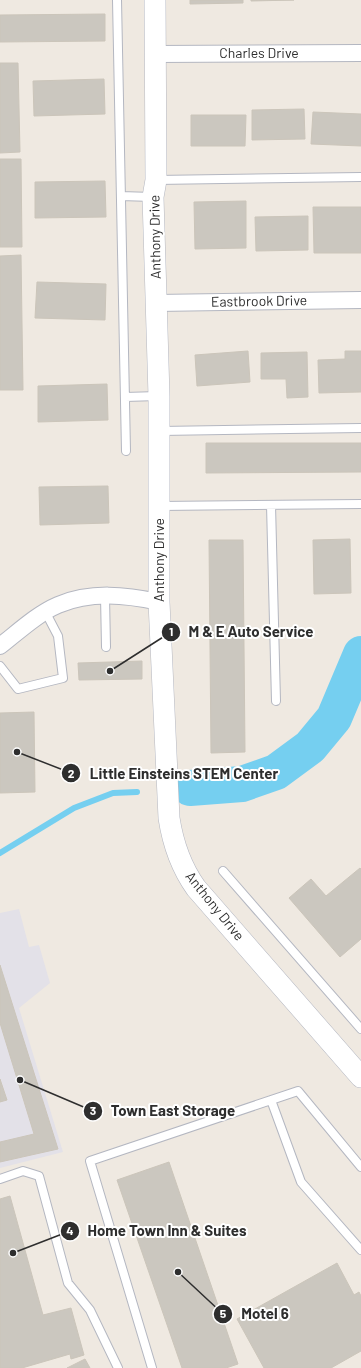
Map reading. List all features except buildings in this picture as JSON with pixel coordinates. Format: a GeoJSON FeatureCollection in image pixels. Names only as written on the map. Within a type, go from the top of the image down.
{"type":"FeatureCollection","features":[{"type":"Feature","properties":{"kind":"street","name":"Anthony Drive"},"geometry":{"type":"LineString","coordinates":[[155,0],[156,303],[159,396],[159,602],[168,818],[172,837],[185,873],[361,1077]]}},
{"type":"Feature","properties":{"kind":"street","name":"Charles Drive"},"geometry":{"type":"LineString","coordinates":[[156,54],[361,53]]}},
{"type":"Feature","properties":{"kind":"street","name":"Eastbrook Drive"},"geometry":{"type":"LineString","coordinates":[[156,303],[361,300]]}},
{"type":"Feature","properties":{"kind":"street"},"geometry":{"type":"LineString","coordinates":[[0,646],[46,612],[58,605],[90,597],[125,595],[159,602]]}},
{"type":"Feature","properties":{"kind":"lane"},"geometry":{"type":"LineString","coordinates":[[117,0],[126,451]]}},
{"type":"Feature","properties":{"kind":"lane"},"geometry":{"type":"LineString","coordinates":[[121,196],[155,188],[361,178]]}},
{"type":"Feature","properties":{"kind":"lane"},"geometry":{"type":"LineString","coordinates":[[125,397],[159,396]]}},
{"type":"Feature","properties":{"kind":"lane"},"geometry":{"type":"LineString","coordinates":[[159,431],[361,428]]}},
{"type":"Feature","properties":{"kind":"lane"},"geometry":{"type":"LineString","coordinates":[[159,506],[361,504]]}},
{"type":"Feature","properties":{"kind":"lane"},"geometry":{"type":"LineString","coordinates":[[271,505],[276,701]]}},
{"type":"Feature","properties":{"kind":"lane"},"geometry":{"type":"LineString","coordinates":[[105,596],[106,647]]}},
{"type":"Feature","properties":{"kind":"lane"},"geometry":{"type":"LineString","coordinates":[[0,666],[18,689],[63,678],[58,636],[46,612]]}},
{"type":"Feature","properties":{"kind":"lane"},"geometry":{"type":"LineString","coordinates":[[223,871],[361,1029]]}},
{"type":"Feature","properties":{"kind":"lane"},"geometry":{"type":"LineString","coordinates":[[152,1368],[90,1161],[298,1091],[361,1167]]}},
{"type":"Feature","properties":{"kind":"lane"},"geometry":{"type":"LineString","coordinates":[[271,1100],[301,1182],[361,1250]]}},
{"type":"Feature","properties":{"kind":"lane"},"geometry":{"type":"LineString","coordinates":[[0,1179],[23,1171],[39,1176],[68,1282],[90,1310],[118,1368]]}},
{"type":"Feature","properties":{"kind":"shaded area"},"geometry":{"type":"Polygon","coordinates":[[[19,909],[29,947],[39,945],[50,983],[19,1008],[63,1152],[0,1168],[0,913],[19,909]]]}},
{"type":"Feature","properties":{"kind":"waterway"},"geometry":{"type":"LineString","coordinates":[[190,788],[242,784],[276,772],[310,747],[334,718],[361,654]]}},
{"type":"Feature","properties":{"kind":"waterway"},"geometry":{"type":"LineString","coordinates":[[0,853],[74,808],[113,793],[137,792]]}},
{"type":"Feature","properties":{"kind":"place","name":"M & E Auto Service"},"geometry":{"type":"Point","coordinates":[110,671]}},
{"type":"Feature","properties":{"kind":"place","name":"Little Einsteins STEM Center"},"geometry":{"type":"Point","coordinates":[17,752]}},
{"type":"Feature","properties":{"kind":"place","name":"Town East Storage"},"geometry":{"type":"Point","coordinates":[20,1080]}},
{"type":"Feature","properties":{"kind":"place","name":"Home Town Inn & Suites"},"geometry":{"type":"Point","coordinates":[13,1253]}},
{"type":"Feature","properties":{"kind":"place","name":"Motel 6"},"geometry":{"type":"Point","coordinates":[178,1272]}}]}
